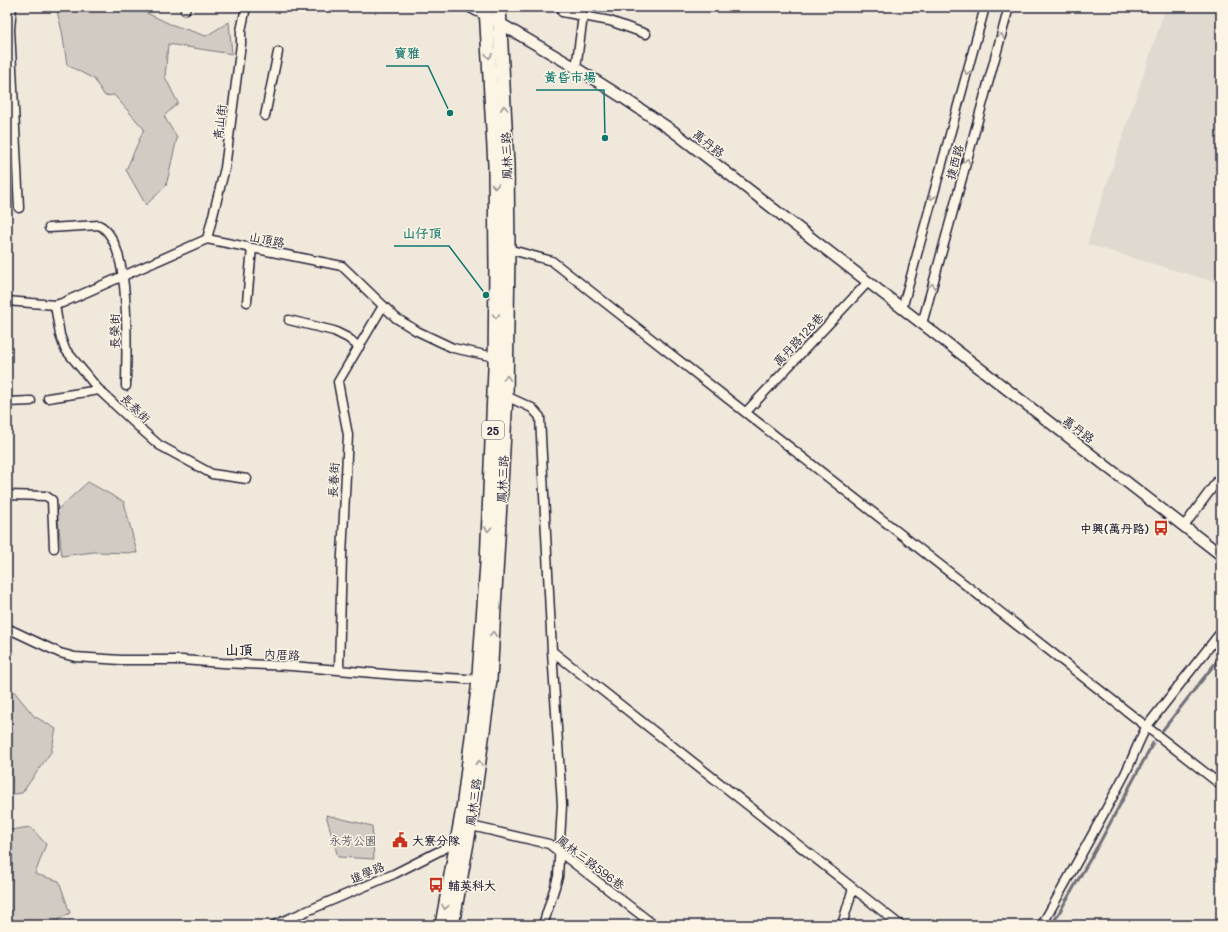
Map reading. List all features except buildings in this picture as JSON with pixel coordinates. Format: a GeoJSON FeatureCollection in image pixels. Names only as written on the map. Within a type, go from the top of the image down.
{"type":"FeatureCollection","features":[{"type":"Feature","properties":{"kind":"main road","name":"鳳林三路"},"geometry":{"type":"LineString","coordinates":[[484,680],[487,564],[508,249],[507,165],[499,7]]}},
{"type":"Feature","properties":{"kind":"main road","name":"鳳林三路"},"geometry":{"type":"LineString","coordinates":[[452,925],[484,680],[506,396],[501,359],[495,165],[487,12]]}},
{"type":"Feature","properties":{"kind":"main road","name":"鳳林三路"},"geometry":{"type":"LineString","coordinates":[[442,925],[462,842]]}},
{"type":"Feature","properties":{"kind":"street"},"geometry":{"type":"LineString","coordinates":[[12,7],[8,29],[19,208]]}},
{"type":"Feature","properties":{"kind":"street","name":"青山街"},"geometry":{"type":"LineString","coordinates":[[207,240],[225,168],[241,44],[241,31],[246,7]]}},
{"type":"Feature","properties":{"kind":"street"},"geometry":{"type":"LineString","coordinates":[[468,7],[487,12]]}},
{"type":"Feature","properties":{"kind":"street","name":"捷西路"},"geometry":{"type":"LineString","coordinates":[[902,309],[985,7]]}},
{"type":"Feature","properties":{"kind":"street","name":"捷西路"},"geometry":{"type":"LineString","coordinates":[[922,324],[1009,7]]}},
{"type":"Feature","properties":{"kind":"street","name":"萬丹路"},"geometry":{"type":"LineString","coordinates":[[487,12],[500,23],[576,68],[673,131],[1221,555]]}},
{"type":"Feature","properties":{"kind":"street"},"geometry":{"type":"LineString","coordinates":[[562,12],[610,21],[646,34]]}},
{"type":"Feature","properties":{"kind":"street"},"geometry":{"type":"LineString","coordinates":[[576,68],[583,16]]}},
{"type":"Feature","properties":{"kind":"street"},"geometry":{"type":"LineString","coordinates":[[265,116],[278,52]]}},
{"type":"Feature","properties":{"kind":"street","name":"長榮街"},"geometry":{"type":"LineString","coordinates":[[50,228],[99,225],[104,227],[110,233],[124,275],[126,311],[126,386]]}},
{"type":"Feature","properties":{"kind":"street"},"geometry":{"type":"LineString","coordinates":[[7,301],[55,305],[62,303],[207,240]]}},
{"type":"Feature","properties":{"kind":"street","name":"山頂路"},"geometry":{"type":"LineString","coordinates":[[207,240],[342,266],[396,318],[417,331],[453,348],[501,359]]}},
{"type":"Feature","properties":{"kind":"street"},"geometry":{"type":"LineString","coordinates":[[247,302],[252,248]]}},
{"type":"Feature","properties":{"kind":"street"},"geometry":{"type":"LineString","coordinates":[[508,249],[552,260],[1221,785]]}},
{"type":"Feature","properties":{"kind":"street","name":"萬丹路128巷"},"geometry":{"type":"LineString","coordinates":[[746,412],[868,282]]}},
{"type":"Feature","properties":{"kind":"street","name":"長泰街"},"geometry":{"type":"LineString","coordinates":[[55,305],[60,335],[65,349],[99,390],[160,445],[212,474],[246,479]]}},
{"type":"Feature","properties":{"kind":"street","name":"長春街"},"geometry":{"type":"LineString","coordinates":[[339,669],[342,555],[348,435],[338,382],[383,306]]}},
{"type":"Feature","properties":{"kind":"street"},"geometry":{"type":"LineString","coordinates":[[289,320],[334,331],[348,338],[359,347]]}},
{"type":"Feature","properties":{"kind":"street"},"geometry":{"type":"LineString","coordinates":[[48,398],[99,390]]}},
{"type":"Feature","properties":{"kind":"street"},"geometry":{"type":"LineString","coordinates":[[506,396],[537,411],[540,417],[552,651],[562,805],[558,877],[543,925]]}},
{"type":"Feature","properties":{"kind":"street"},"geometry":{"type":"LineString","coordinates":[[7,402],[31,401]]}},
{"type":"Feature","properties":{"kind":"street"},"geometry":{"type":"LineString","coordinates":[[1184,526],[1221,476]]}},
{"type":"Feature","properties":{"kind":"street"},"geometry":{"type":"LineString","coordinates":[[7,495],[49,498],[52,500],[54,548]]}},
{"type":"Feature","properties":{"kind":"street","name":"內厝路"},"geometry":{"type":"LineString","coordinates":[[7,628],[60,654],[76,657],[121,660],[182,660],[292,666],[339,669],[396,676],[484,680]]}},
{"type":"Feature","properties":{"kind":"street"},"geometry":{"type":"LineString","coordinates":[[1042,925],[1098,824],[1132,759],[1138,741],[1147,726],[1221,632]]}},
{"type":"Feature","properties":{"kind":"street"},"geometry":{"type":"LineString","coordinates":[[552,651],[900,925]]}},
{"type":"Feature","properties":{"kind":"street","name":"鳳林三路596巷"},"geometry":{"type":"LineString","coordinates":[[465,825],[549,844],[654,925]]}},
{"type":"Feature","properties":{"kind":"street","name":"進學路"},"geometry":{"type":"LineString","coordinates":[[274,925],[394,874],[462,842]]}},
{"type":"Feature","properties":{"kind":"street"},"geometry":{"type":"LineString","coordinates":[[842,925],[853,888]]}},
{"type":"Feature","properties":{"kind":"shaded area"},"geometry":{"type":"Polygon","coordinates":[[[1166,7],[1221,7],[1221,284],[1087,244],[1166,7]]]}},
{"type":"Feature","properties":{"kind":"green space"},"geometry":{"type":"Polygon","coordinates":[[[56,7],[134,7],[170,24],[206,36],[229,22],[232,54],[168,44],[165,77],[178,103],[164,116],[177,138],[166,186],[146,205],[126,170],[144,129],[114,95],[105,96],[94,79],[67,65],[62,31],[56,7]]]}},
{"type":"Feature","properties":{"kind":"green space"},"geometry":{"type":"Polygon","coordinates":[[[88,482],[124,502],[137,553],[94,552],[62,556],[57,510],[88,482]]]}},
{"type":"Feature","properties":{"kind":"green space"},"geometry":{"type":"Polygon","coordinates":[[[7,684],[34,716],[56,729],[51,752],[22,793],[7,795],[7,684]]]}},
{"type":"Feature","properties":{"kind":"green space","name":"永芳公園"},"geometry":{"type":"Polygon","coordinates":[[[326,815],[372,826],[374,859],[338,857],[326,815]]]}},
{"type":"Feature","properties":{"kind":"green space"},"geometry":{"type":"Polygon","coordinates":[[[7,822],[11,830],[30,827],[46,844],[35,874],[59,881],[70,913],[49,925],[7,925],[7,822]]]}},
{"type":"Feature","properties":{"kind":"waterway"},"geometry":{"type":"LineString","coordinates":[[1162,731],[1221,656]]}},
{"type":"Feature","properties":{"kind":"waterway"},"geometry":{"type":"LineString","coordinates":[[1052,925],[1100,842],[1153,743]]}},
{"type":"Feature","properties":{"kind":"place","name":"寶雅"},"geometry":{"type":"Point","coordinates":[450,113]}},
{"type":"Feature","properties":{"kind":"place","name":"黃昏市場"},"geometry":{"type":"Point","coordinates":[605,138]}},
{"type":"Feature","properties":{"kind":"place","name":"山仔頂"},"geometry":{"type":"Point","coordinates":[486,295]}},
{"type":"Feature","properties":{"kind":"place","name":"中興(萬丹路)"},"geometry":{"type":"Point","coordinates":[1161,528]}},
{"type":"Feature","properties":{"kind":"place","name":"大寮分隊"},"geometry":{"type":"Point","coordinates":[400,840]}},
{"type":"Feature","properties":{"kind":"place","name":"輔英科大"},"geometry":{"type":"Point","coordinates":[436,885]}},
{"type":"Feature","properties":{"kind":"district","name":"山頂"},"geometry":{"type":"Point","coordinates":[239,649]}}]}
